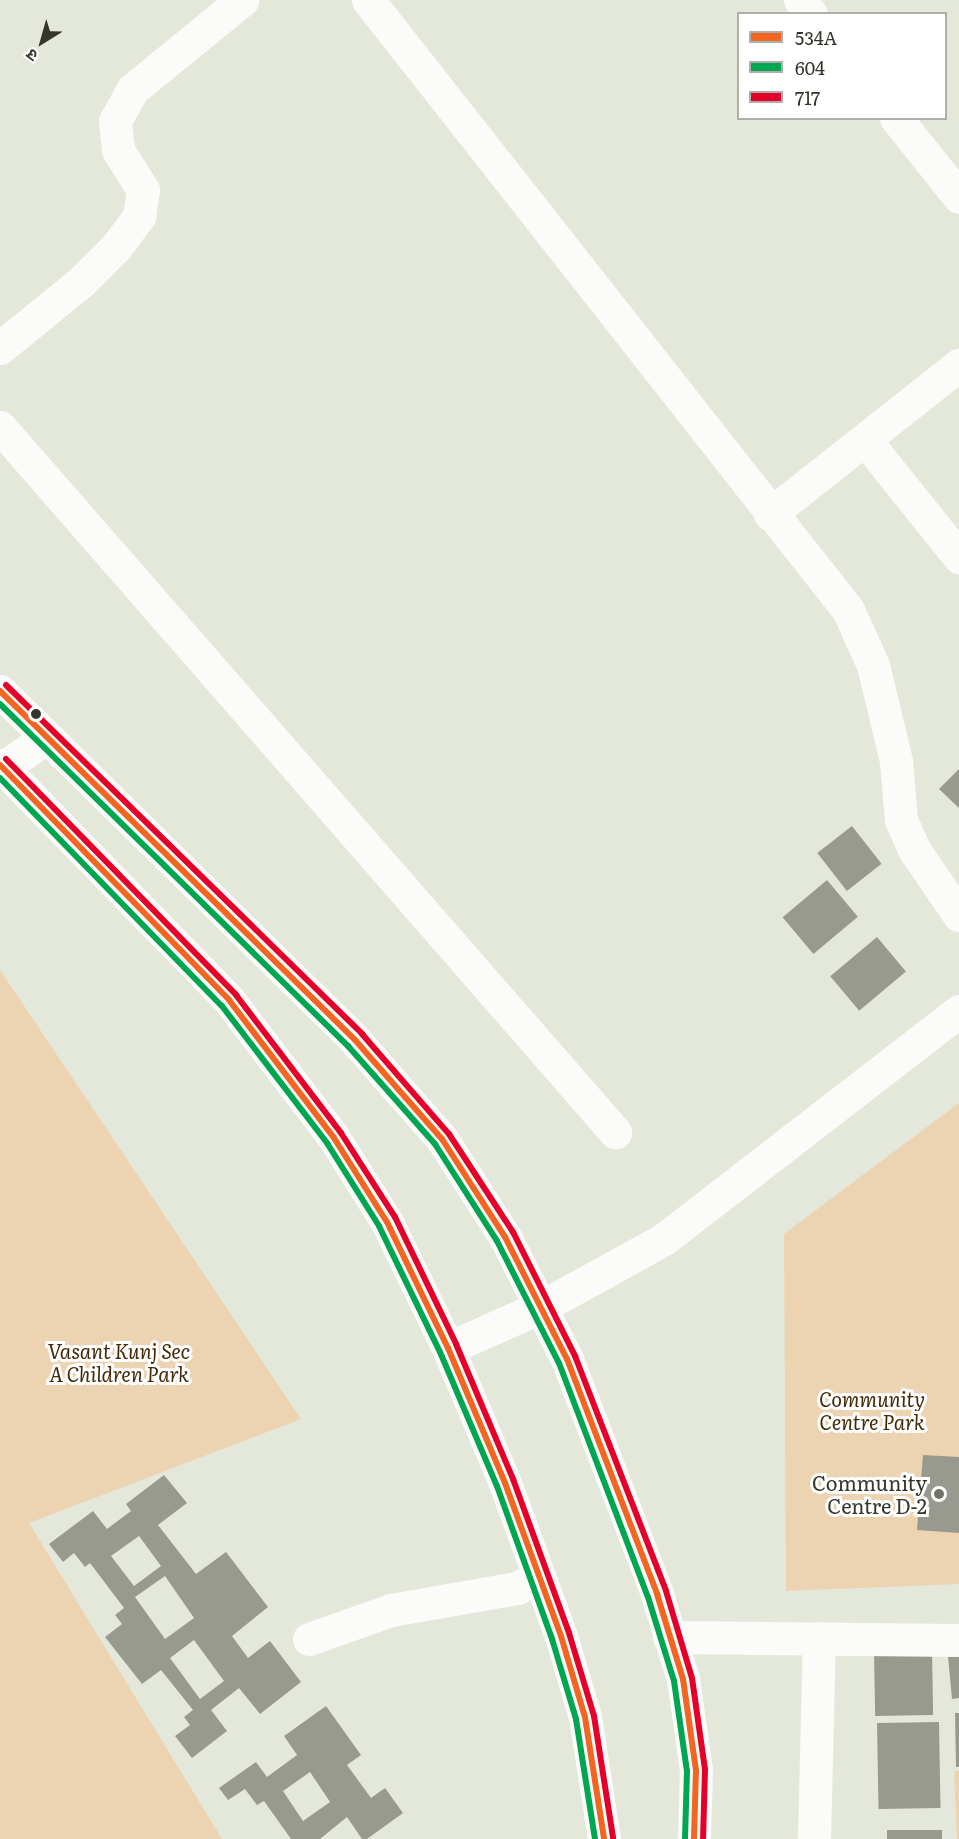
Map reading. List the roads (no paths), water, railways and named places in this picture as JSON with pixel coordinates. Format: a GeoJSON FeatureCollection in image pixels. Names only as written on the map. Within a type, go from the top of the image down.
{"type":"FeatureCollection","features":[{"type":"Feature","properties":{"kind":"street"},"geometry":{"type":"LineString","coordinates":[[0,348],[81,282],[116,247],[139,216],[143,190],[118,150],[115,121],[133,89],[242,0]]}},
{"type":"Feature","properties":{"kind":"street"},"geometry":{"type":"LineString","coordinates":[[368,0],[770,514],[825,580],[862,636],[892,740],[901,820],[915,851],[959,915]]}},
{"type":"Feature","properties":{"kind":"street"},"geometry":{"type":"LineString","coordinates":[[800,0],[809,12]]}},
{"type":"Feature","properties":{"kind":"street"},"geometry":{"type":"LineString","coordinates":[[898,120],[959,197]]}},
{"type":"Feature","properties":{"kind":"street"},"geometry":{"type":"LineString","coordinates":[[770,514],[957,370]]}},
{"type":"Feature","properties":{"kind":"street"},"geometry":{"type":"LineString","coordinates":[[0,427],[615,1132]]}},
{"type":"Feature","properties":{"kind":"street"},"geometry":{"type":"LineString","coordinates":[[866,441],[959,557]]}},
{"type":"Feature","properties":{"kind":"street"},"geometry":{"type":"LineString","coordinates":[[0,691],[355,1040],[442,1139],[505,1237],[567,1359],[657,1594],[683,1679],[696,1770],[693,1839]]}},
{"type":"Feature","properties":{"kind":"street"},"geometry":{"type":"LineString","coordinates":[[46,737],[1,767],[229,1000],[334,1138],[387,1222],[448,1348],[539,1576],[585,1717],[604,1839]]}},
{"type":"Feature","properties":{"kind":"street"},"geometry":{"type":"LineString","coordinates":[[448,1348],[541,1307],[664,1239],[959,1011]]}},
{"type":"Feature","properties":{"kind":"street"},"geometry":{"type":"LineString","coordinates":[[309,1639],[391,1610],[517,1588],[539,1576]]}},
{"type":"Feature","properties":{"kind":"street"},"geometry":{"type":"LineString","coordinates":[[669,1637],[959,1640]]}},
{"type":"Feature","properties":{"kind":"street"},"geometry":{"type":"LineString","coordinates":[[814,1839],[819,1638]]}},
{"type":"Feature","properties":{"kind":"place","name":"Community Centre D-2"},"geometry":{"type":"Point","coordinates":[939,1494]}},
{"type":"Feature","properties":{"kind":"park label","name":"Vasant Kunj Sec A Children Park"},"geometry":{"type":"Point","coordinates":[119,1362]}},
{"type":"Feature","properties":{"kind":"park label","name":"Community Centre Park"},"geometry":{"type":"Point","coordinates":[872,1410]}}]}
